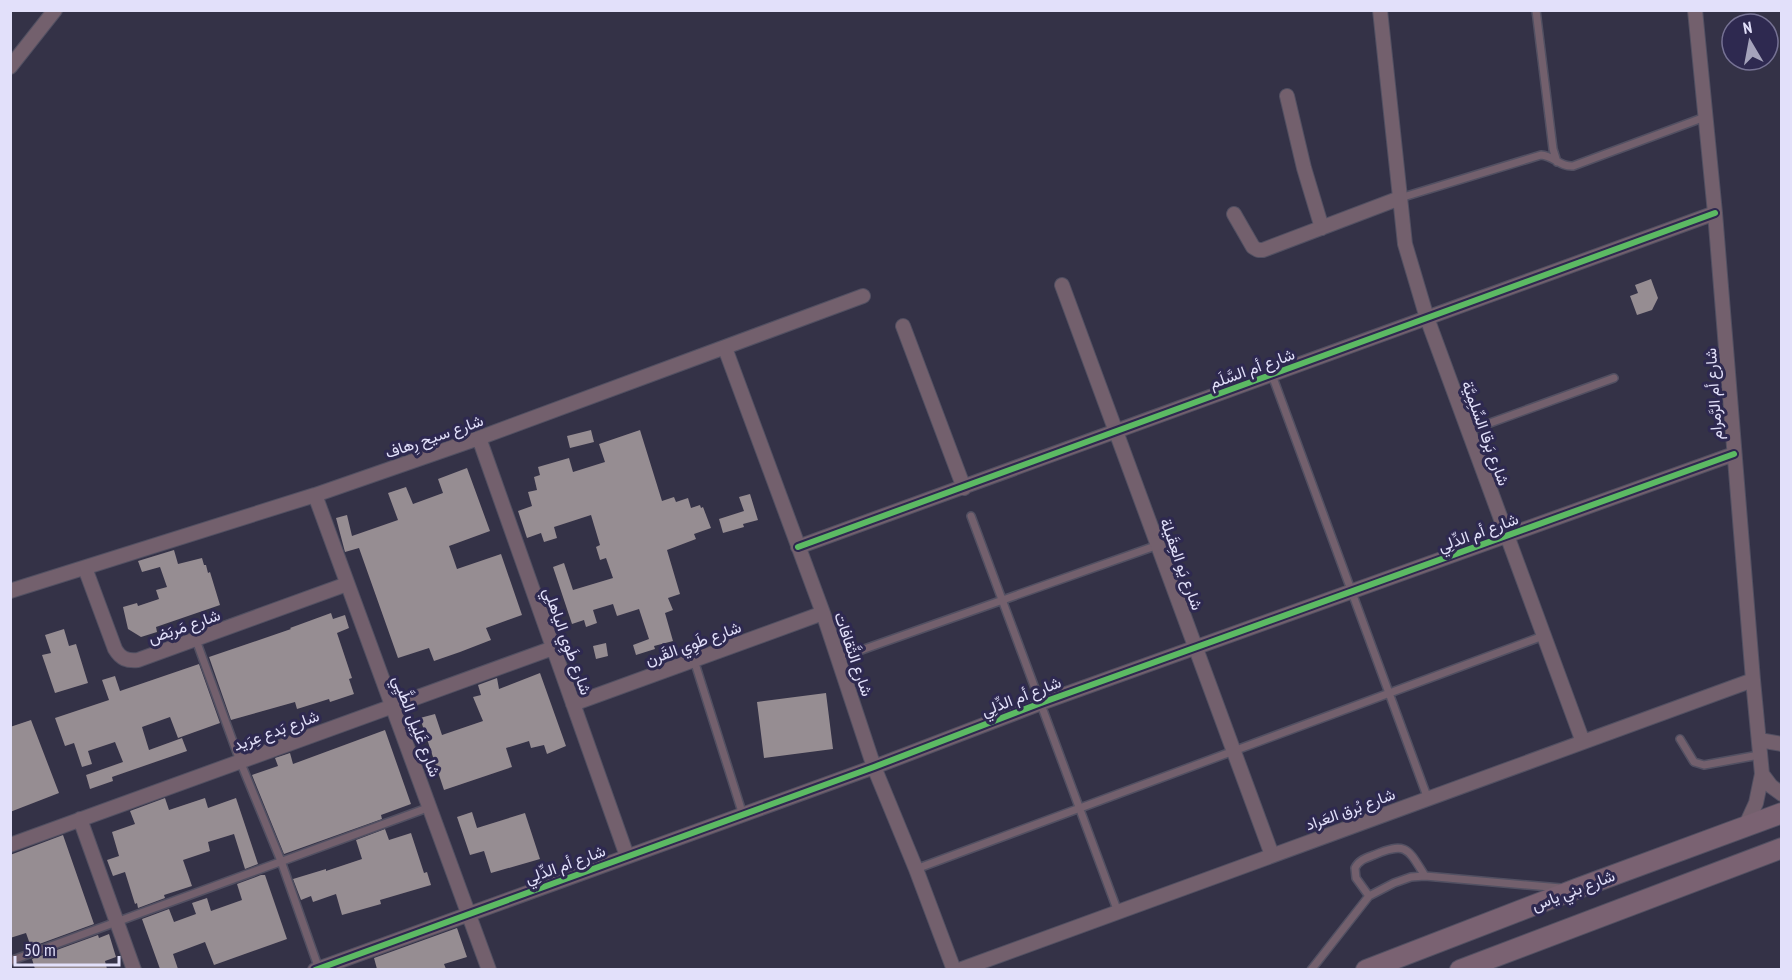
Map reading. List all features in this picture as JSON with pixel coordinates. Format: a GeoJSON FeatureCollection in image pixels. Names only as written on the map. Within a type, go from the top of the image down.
{"type":"FeatureCollection","features":[{"type":"Feature","properties":{"kind":"main road","name":"شارع بني ياس"},"geometry":{"type":"LineString","coordinates":[[1366,969],[1782,813]]}},
{"type":"Feature","properties":{"kind":"main road","name":"شارع بني ياس"},"geometry":{"type":"LineString","coordinates":[[1460,969],[1782,848]]}},
{"type":"Feature","properties":{"kind":"street"},"geometry":{"type":"LineString","coordinates":[[10,67],[55,10]]}},
{"type":"Feature","properties":{"kind":"street","name":"شارع بَرقا السِّلِمِيَّة"},"geometry":{"type":"LineString","coordinates":[[1380,10],[1406,244],[1427,318],[1583,742]]}},
{"type":"Feature","properties":{"kind":"street","name":"شارع أم الرَّمرام"},"geometry":{"type":"LineString","coordinates":[[1695,10],[1715,213],[1762,774],[1746,827]]}},
{"type":"Feature","properties":{"kind":"street"},"geometry":{"type":"LineString","coordinates":[[1287,96],[1304,168],[1322,228]]}},
{"type":"Feature","properties":{"kind":"street"},"geometry":{"type":"LineString","coordinates":[[1234,214],[1248,241],[1258,250],[1263,250],[1400,198]]}},
{"type":"Feature","properties":{"kind":"street","name":"شارع أم السَّلَم"},"geometry":{"type":"LineString","coordinates":[[798,547],[1715,213]]}},
{"type":"Feature","properties":{"kind":"street","name":"شارع يَو العِقَيلة"},"geometry":{"type":"LineString","coordinates":[[1062,285],[1272,855]]}},
{"type":"Feature","properties":{"kind":"street","name":"شارع سيح رِهاف"},"geometry":{"type":"LineString","coordinates":[[10,591],[315,495],[479,438],[863,296]]}},
{"type":"Feature","properties":{"kind":"street"},"geometry":{"type":"LineString","coordinates":[[903,326],[964,488]]}},
{"type":"Feature","properties":{"kind":"street","name":"شارع الثَّقافات"},"geometry":{"type":"LineString","coordinates":[[725,348],[824,613],[874,767],[954,969]]}},
{"type":"Feature","properties":{"kind":"street","name":"شارع طَوِي الياهلِي"},"geometry":{"type":"LineString","coordinates":[[479,438],[627,856]]}},
{"type":"Feature","properties":{"kind":"street","name":"شارع أم الدِّلِي"},"geometry":{"type":"LineString","coordinates":[[318,969],[874,767],[1041,703],[1734,454]]}},
{"type":"Feature","properties":{"kind":"street","name":"شارع غَلِيل الطَّيِي"},"geometry":{"type":"LineString","coordinates":[[315,495],[489,969]]}},
{"type":"Feature","properties":{"kind":"street","name":"شارع مَربَض"},"geometry":{"type":"LineString","coordinates":[[85,568],[115,649],[123,658],[131,660],[138,660],[196,640],[347,584]]}},
{"type":"Feature","properties":{"kind":"street","name":"شارع طَوِي القَرن"},"geometry":{"type":"LineString","coordinates":[[573,704],[824,613]]}},
{"type":"Feature","properties":{"kind":"street","name":"شارع بَدع عِرَيد"},"geometry":{"type":"LineString","coordinates":[[10,845],[553,648]]}},
{"type":"Feature","properties":{"kind":"street","name":"شارع بُرق العَراد"},"geometry":{"type":"LineString","coordinates":[[959,969],[1753,680]]}},
{"type":"Feature","properties":{"kind":"street"},"geometry":{"type":"LineString","coordinates":[[1759,740],[1782,744]]}},
{"type":"Feature","properties":{"kind":"street"},"geometry":{"type":"LineString","coordinates":[[1762,774],[1771,786],[1782,794]]}},
{"type":"Feature","properties":{"kind":"street"},"geometry":{"type":"LineString","coordinates":[[80,819],[134,969]]}},
{"type":"Feature","properties":{"kind":"lane"},"geometry":{"type":"LineString","coordinates":[[1536,10],[1553,149],[1557,162]]}},
{"type":"Feature","properties":{"kind":"lane"},"geometry":{"type":"LineString","coordinates":[[1400,198],[1541,155],[1549,156],[1564,166],[1573,166],[1705,117]]}},
{"type":"Feature","properties":{"kind":"lane"},"geometry":{"type":"LineString","coordinates":[[1272,375],[1428,799]]}},
{"type":"Feature","properties":{"kind":"lane"},"geometry":{"type":"LineString","coordinates":[[1468,431],[1614,378]]}},
{"type":"Feature","properties":{"kind":"lane"},"geometry":{"type":"LineString","coordinates":[[971,516],[1118,912]]}},
{"type":"Feature","properties":{"kind":"lane"},"geometry":{"type":"LineString","coordinates":[[839,658],[1158,545]]}},
{"type":"Feature","properties":{"kind":"lane"},"geometry":{"type":"LineString","coordinates":[[916,869],[1543,636]]}},
{"type":"Feature","properties":{"kind":"lane"},"geometry":{"type":"LineString","coordinates":[[196,640],[240,761],[281,861],[318,969]]}},
{"type":"Feature","properties":{"kind":"lane"},"geometry":{"type":"LineString","coordinates":[[694,660],[743,814]]}},
{"type":"Feature","properties":{"kind":"lane"},"geometry":{"type":"LineString","coordinates":[[1680,739],[1695,762],[1704,765],[1759,755]]}},
{"type":"Feature","properties":{"kind":"lane"},"geometry":{"type":"LineString","coordinates":[[10,961],[430,807]]}},
{"type":"Feature","properties":{"kind":"lane"},"geometry":{"type":"LineString","coordinates":[[1369,896],[1356,878],[1355,868],[1361,860],[1390,848],[1403,848],[1408,851],[1425,876]]}},
{"type":"Feature","properties":{"kind":"lane"},"geometry":{"type":"LineString","coordinates":[[1311,969],[1369,896],[1411,877],[1425,876],[1576,889]]}},
{"type":"Feature","properties":{"kind":"building"},"geometry":{"type":"Polygon","coordinates":[[[1651,279],[1658,298],[1652,310],[1637,315],[1630,296],[1638,293],[1635,285],[1651,279]]]}},
{"type":"Feature","properties":{"kind":"building"},"geometry":{"type":"Polygon","coordinates":[[[591,430],[594,442],[570,448],[567,436],[591,430]]]}},
{"type":"Feature","properties":{"kind":"building"},"geometry":{"type":"Polygon","coordinates":[[[640,430],[662,501],[674,497],[676,502],[688,498],[691,508],[700,505],[701,508],[703,507],[711,528],[694,534],[696,539],[667,550],[680,594],[668,598],[673,610],[665,613],[673,641],[654,646],[655,649],[636,655],[633,645],[649,639],[639,609],[617,616],[613,604],[593,610],[597,623],[586,627],[584,620],[572,624],[553,567],[564,563],[573,590],[613,578],[606,558],[600,560],[596,547],[600,545],[591,515],[554,527],[557,538],[544,542],[541,533],[527,538],[518,511],[532,506],[528,492],[537,490],[534,477],[540,475],[538,467],[569,458],[573,472],[605,462],[599,444],[640,430]]]}},
{"type":"Feature","properties":{"kind":"building"},"geometry":{"type":"Polygon","coordinates":[[[467,468],[490,531],[449,546],[457,569],[501,554],[522,615],[486,628],[491,640],[460,652],[434,661],[429,648],[398,658],[359,548],[345,552],[336,518],[347,515],[352,536],[398,520],[388,493],[406,487],[413,504],[443,493],[438,479],[467,468]]]}},
{"type":"Feature","properties":{"kind":"building"},"geometry":{"type":"Polygon","coordinates":[[[750,494],[758,520],[723,533],[719,519],[744,511],[739,497],[750,494]]]}},
{"type":"Feature","properties":{"kind":"building"},"geometry":{"type":"Polygon","coordinates":[[[174,550],[178,564],[202,558],[208,573],[210,572],[220,605],[156,627],[157,632],[141,637],[128,629],[123,607],[137,603],[138,606],[159,599],[156,590],[167,587],[160,567],[142,572],[138,561],[174,550]]]}},
{"type":"Feature","properties":{"kind":"building"},"geometry":{"type":"Polygon","coordinates":[[[331,613],[333,619],[345,615],[349,628],[337,633],[352,678],[349,679],[354,694],[297,709],[295,702],[231,720],[209,657],[331,613]]]}},
{"type":"Feature","properties":{"kind":"building"},"geometry":{"type":"Polygon","coordinates":[[[64,629],[69,646],[76,644],[88,683],[55,693],[42,655],[51,653],[45,635],[64,629]]]}},
{"type":"Feature","properties":{"kind":"building"},"geometry":{"type":"Polygon","coordinates":[[[606,643],[608,656],[596,659],[593,646],[606,643]]]}},
{"type":"Feature","properties":{"kind":"building"},"geometry":{"type":"Polygon","coordinates":[[[199,664],[220,723],[178,738],[170,717],[142,727],[149,750],[182,738],[187,751],[112,777],[113,781],[90,789],[86,775],[123,762],[115,742],[88,751],[92,764],[82,767],[74,743],[65,746],[55,718],[109,700],[102,680],[115,676],[120,691],[199,664]]]}},
{"type":"Feature","properties":{"kind":"building"},"geometry":{"type":"Polygon","coordinates":[[[540,673],[566,746],[547,754],[544,745],[531,748],[529,741],[506,748],[512,767],[444,790],[420,718],[435,714],[442,735],[483,721],[473,697],[481,695],[478,685],[497,678],[499,689],[540,673]]]}},
{"type":"Feature","properties":{"kind":"building"},"geometry":{"type":"Polygon","coordinates":[[[826,693],[833,749],[764,758],[757,702],[826,693]]]}},
{"type":"Feature","properties":{"kind":"building"},"geometry":{"type":"Polygon","coordinates":[[[31,720],[59,793],[10,812],[10,727],[31,720]]]}},
{"type":"Feature","properties":{"kind":"building"},"geometry":{"type":"Polygon","coordinates":[[[385,730],[411,804],[381,815],[382,819],[284,854],[252,775],[278,766],[275,758],[290,753],[293,764],[385,730]]]}},
{"type":"Feature","properties":{"kind":"building"},"geometry":{"type":"Polygon","coordinates":[[[165,798],[169,810],[205,798],[208,808],[236,798],[258,864],[245,869],[234,834],[208,842],[210,851],[183,860],[192,886],[164,895],[165,898],[138,908],[125,872],[113,876],[107,860],[119,856],[112,832],[135,824],[130,811],[165,798]]]}},
{"type":"Feature","properties":{"kind":"building"},"geometry":{"type":"Polygon","coordinates":[[[472,812],[477,828],[525,813],[540,859],[491,873],[484,851],[470,855],[457,817],[472,812]]]}},
{"type":"Feature","properties":{"kind":"building"},"geometry":{"type":"Polygon","coordinates":[[[385,829],[389,840],[411,833],[424,873],[427,872],[431,885],[380,900],[381,904],[342,915],[336,894],[313,902],[311,896],[301,900],[293,879],[362,859],[356,840],[385,829]]]}},
{"type":"Feature","properties":{"kind":"building"},"geometry":{"type":"Polygon","coordinates":[[[63,835],[94,924],[31,947],[26,933],[10,938],[10,855],[63,835]]]}},
{"type":"Feature","properties":{"kind":"building"},"geometry":{"type":"Polygon","coordinates":[[[265,875],[287,939],[214,965],[205,942],[173,954],[178,969],[160,969],[142,919],[169,909],[174,922],[196,914],[192,903],[207,898],[211,911],[242,900],[237,884],[265,875]]]}},
{"type":"Feature","properties":{"kind":"building"},"geometry":{"type":"Polygon","coordinates":[[[457,928],[467,957],[444,964],[446,969],[377,969],[374,958],[457,928]]]}},
{"type":"Feature","properties":{"kind":"building"},"geometry":{"type":"Polygon","coordinates":[[[109,934],[116,957],[105,961],[107,969],[35,969],[32,959],[98,935],[99,938],[109,934]]]}},
{"type":"Feature","properties":{"kind":"cycle path"},"geometry":{"type":"LineString","coordinates":[[798,547],[1715,213]]}},
{"type":"Feature","properties":{"kind":"cycle path"},"geometry":{"type":"LineString","coordinates":[[315,970],[874,767],[1041,703],[1734,454]]}}]}
